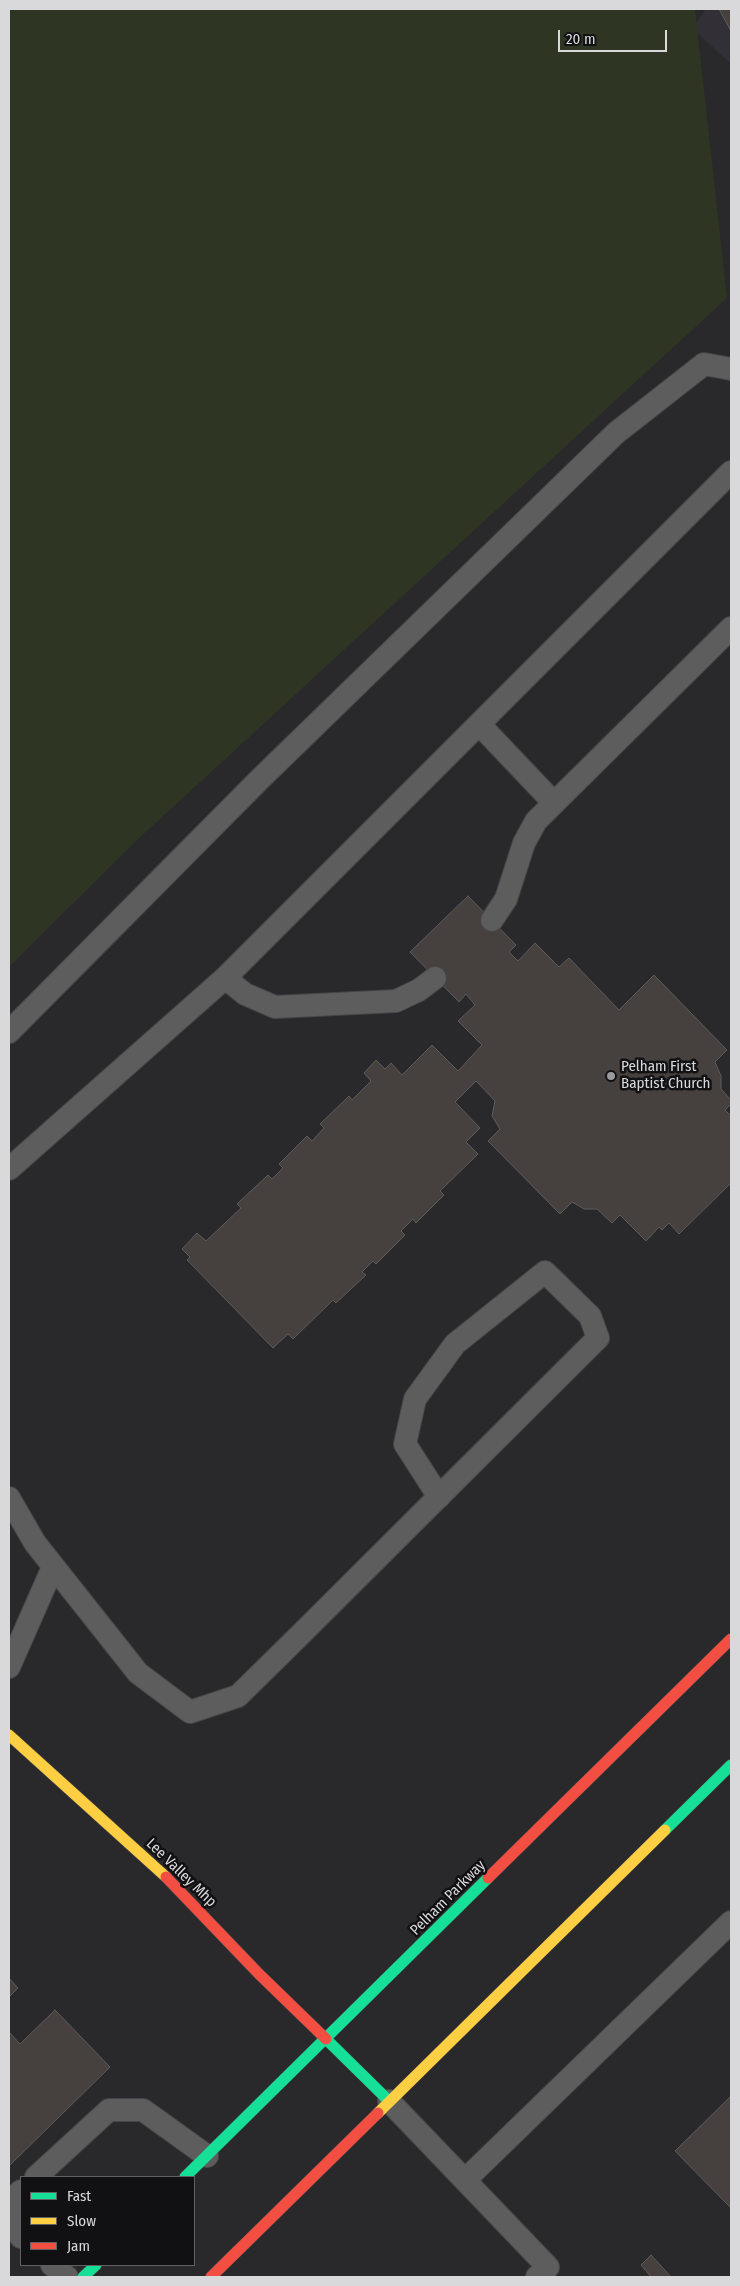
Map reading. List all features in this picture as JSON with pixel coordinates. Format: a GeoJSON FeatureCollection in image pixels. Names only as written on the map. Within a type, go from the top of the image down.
{"type":"FeatureCollection","features":[{"type":"Feature","properties":{"kind":"main road","name":"Pelham Parkway"},"geometry":{"type":"LineString","coordinates":[[186,2176],[731,1640]]}},
{"type":"Feature","properties":{"kind":"main road","name":"Lee Valley Mhp"},"geometry":{"type":"LineString","coordinates":[[9,1735],[167,1878],[259,1974],[390,2101]]}},
{"type":"Feature","properties":{"kind":"main road"},"geometry":{"type":"LineString","coordinates":[[211,2277],[731,1765]]}},
{"type":"Feature","properties":{"kind":"main road"},"geometry":{"type":"LineString","coordinates":[[84,2277],[95,2266]]}},
{"type":"Feature","properties":{"kind":"lane"},"geometry":{"type":"LineString","coordinates":[[9,1032],[259,780],[616,432],[704,364],[731,368]]}},
{"type":"Feature","properties":{"kind":"lane"},"geometry":{"type":"LineString","coordinates":[[9,1169],[225,978],[731,472]]}},
{"type":"Feature","properties":{"kind":"lane"},"geometry":{"type":"LineString","coordinates":[[492,920],[506,899],[524,843],[536,821],[731,628]]}},
{"type":"Feature","properties":{"kind":"lane"},"geometry":{"type":"LineString","coordinates":[[479,724],[554,803]]}},
{"type":"Feature","properties":{"kind":"lane"},"geometry":{"type":"LineString","coordinates":[[225,978],[246,994],[275,1007],[396,1001],[419,990],[435,978]]}},
{"type":"Feature","properties":{"kind":"lane"},"geometry":{"type":"LineString","coordinates":[[9,1498],[35,1544],[138,1673],[190,1712],[238,1696],[439,1497],[598,1338],[590,1316],[545,1272],[455,1344],[415,1399],[405,1444],[439,1497]]}},
{"type":"Feature","properties":{"kind":"lane"},"geometry":{"type":"LineString","coordinates":[[9,1667],[53,1567]]}},
{"type":"Feature","properties":{"kind":"lane"},"geometry":{"type":"LineString","coordinates":[[466,2180],[731,1922]]}},
{"type":"Feature","properties":{"kind":"lane"},"geometry":{"type":"LineString","coordinates":[[390,2101],[548,2267],[538,2277]]}},
{"type":"Feature","properties":{"kind":"lane"},"geometry":{"type":"LineString","coordinates":[[37,2176],[109,2110],[143,2110],[207,2156]]}},
{"type":"Feature","properties":{"kind":"lane"},"geometry":{"type":"LineString","coordinates":[[20,2192],[12,2199],[10,2223],[20,2236]]}},
{"type":"Feature","properties":{"kind":"lane"},"geometry":{"type":"LineString","coordinates":[[53,2266],[67,2277]]}},
{"type":"Feature","properties":{"kind":"shaded area"},"geometry":{"type":"Polygon","coordinates":[[[706,9],[731,9],[731,64],[692,28],[706,9]]]}},
{"type":"Feature","properties":{"kind":"green space"},"geometry":{"type":"Polygon","coordinates":[[[9,9],[695,9],[727,298],[135,842],[9,967],[9,9]]]}},
{"type":"Feature","properties":{"kind":"building"},"geometry":{"type":"Polygon","coordinates":[[[719,9],[731,9],[731,31],[719,9]]]}},
{"type":"Feature","properties":{"kind":"building"},"geometry":{"type":"Polygon","coordinates":[[[468,896],[516,945],[509,952],[518,961],[535,943],[559,967],[569,958],[619,1010],[654,975],[727,1050],[715,1062],[721,1076],[721,1089],[731,1100],[731,1104],[725,1110],[731,1116],[731,1183],[679,1234],[669,1223],[662,1230],[659,1227],[646,1241],[620,1215],[612,1223],[597,1209],[584,1209],[572,1202],[560,1214],[488,1141],[500,1129],[492,1116],[495,1101],[476,1081],[455,1102],[480,1128],[466,1142],[478,1154],[440,1191],[444,1195],[416,1223],[413,1219],[401,1231],[405,1235],[376,1264],[373,1261],[362,1272],[366,1275],[336,1303],[333,1300],[293,1339],[288,1334],[273,1348],[187,1260],[190,1257],[182,1249],[197,1233],[206,1241],[241,1208],[237,1204],[268,1175],[272,1179],[283,1168],[279,1164],[307,1136],[312,1141],[324,1128],[320,1124],[349,1096],[352,1100],[371,1081],[364,1073],[376,1060],[385,1069],[391,1063],[402,1075],[432,1045],[458,1071],[482,1045],[458,1021],[475,1005],[466,994],[459,1002],[410,952],[468,896]]]}},
{"type":"Feature","properties":{"kind":"building"},"geometry":{"type":"Polygon","coordinates":[[[9,1978],[18,1988],[9,1997],[9,1978]]]}},
{"type":"Feature","properties":{"kind":"building"},"geometry":{"type":"Polygon","coordinates":[[[55,2010],[110,2067],[9,2166],[9,2032],[20,2044],[55,2010]]]}},
{"type":"Feature","properties":{"kind":"building"},"geometry":{"type":"Polygon","coordinates":[[[731,2096],[731,2208],[675,2151],[731,2096]]]}},
{"type":"Feature","properties":{"kind":"building"},"geometry":{"type":"Polygon","coordinates":[[[651,2255],[671,2277],[651,2277],[641,2265],[651,2255]]]}},
{"type":"Feature","properties":{"kind":"traffic: fast"},"geometry":{"type":"LineString","coordinates":[[665,1830],[731,1765]]}},
{"type":"Feature","properties":{"kind":"traffic: fast"},"geometry":{"type":"LineString","coordinates":[[186,2176],[488,1878]]}},
{"type":"Feature","properties":{"kind":"traffic: fast"},"geometry":{"type":"LineString","coordinates":[[326,2039],[389,2101]]}},
{"type":"Feature","properties":{"kind":"traffic: fast"},"geometry":{"type":"LineString","coordinates":[[83,2277],[95,2266]]}},
{"type":"Feature","properties":{"kind":"traffic: slow"},"geometry":{"type":"LineString","coordinates":[[9,1735],[166,1877]]}},
{"type":"Feature","properties":{"kind":"traffic: slow"},"geometry":{"type":"LineString","coordinates":[[378,2113],[665,1830]]}},
{"type":"Feature","properties":{"kind":"traffic: jam"},"geometry":{"type":"LineString","coordinates":[[488,1878],[731,1639]]}},
{"type":"Feature","properties":{"kind":"traffic: jam"},"geometry":{"type":"LineString","coordinates":[[166,1877],[259,1974],[326,2039]]}},
{"type":"Feature","properties":{"kind":"traffic: jam"},"geometry":{"type":"LineString","coordinates":[[211,2277],[378,2113]]}},
{"type":"Feature","properties":{"kind":"place","name":"Pelham First Baptist Church"},"geometry":{"type":"Point","coordinates":[611,1076]}}]}
